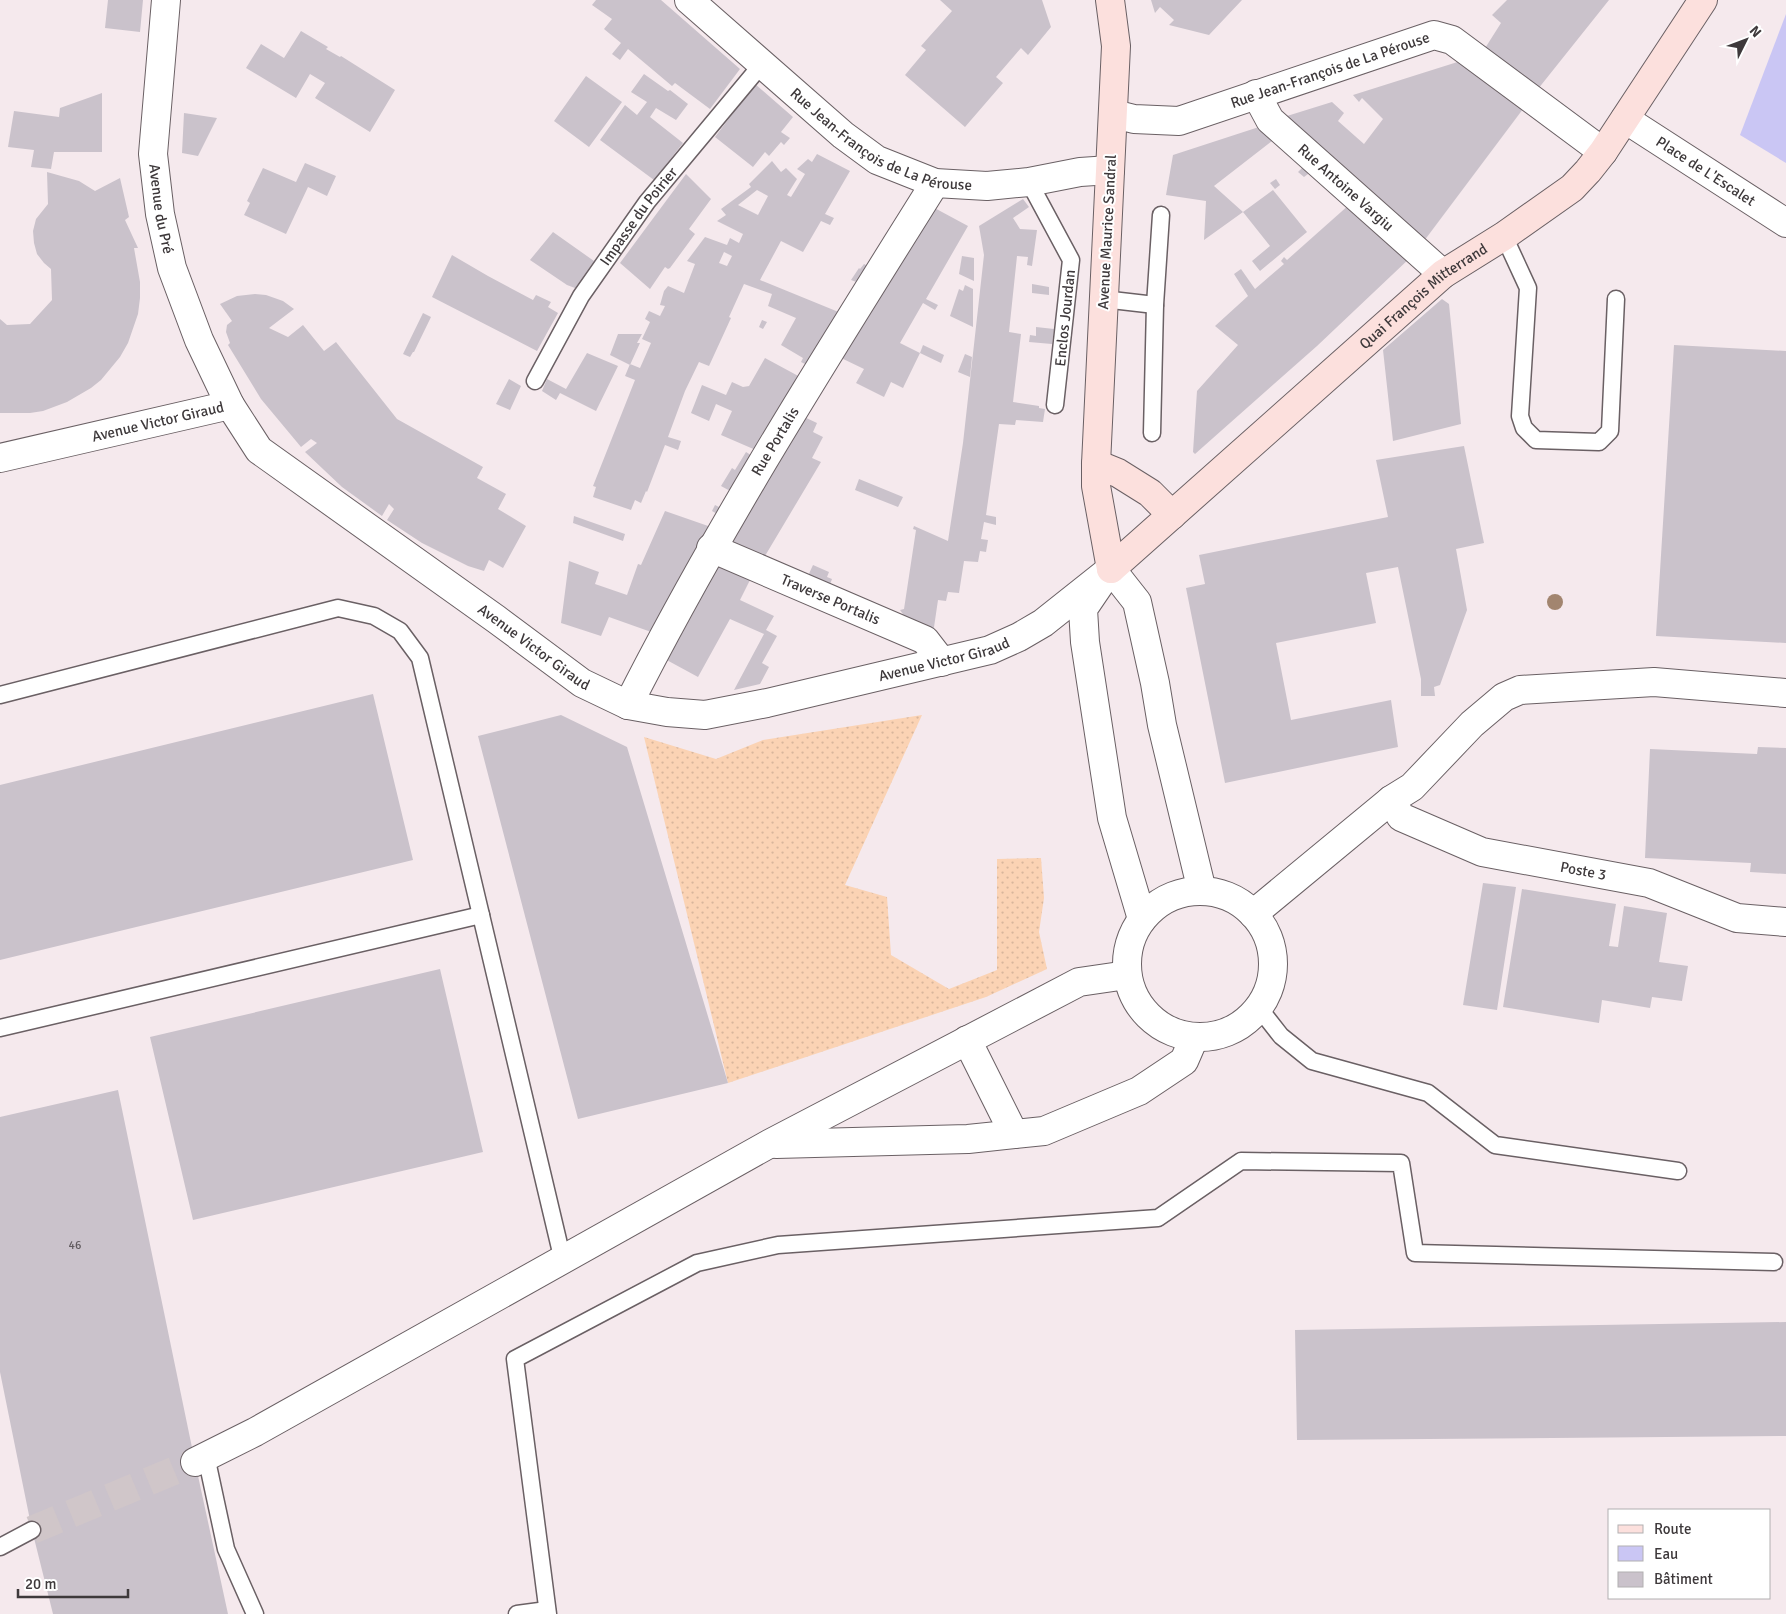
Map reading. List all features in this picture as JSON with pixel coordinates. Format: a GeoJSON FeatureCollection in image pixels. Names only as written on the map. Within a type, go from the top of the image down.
{"type":"FeatureCollection","features":[{"type":"Feature","properties":{"kind":"street","name":"Avenue du Pré"},"geometry":{"type":"LineString","coordinates":[[166,0],[153,154],[160,214],[172,268],[199,340],[230,405]]}},
{"type":"Feature","properties":{"kind":"street","name":"Rue Jean-François de La Pérouse"},"geometry":{"type":"LineString","coordinates":[[690,0],[843,135],[877,160],[935,183],[987,186],[1029,182],[1080,172],[1110,170]]}},
{"type":"Feature","properties":{"kind":"street","name":"Avenue Maurice Sandral"},"geometry":{"type":"LineString","coordinates":[[1110,0],[1116,46],[1096,486],[1111,568]]}},
{"type":"Feature","properties":{"kind":"street","name":"Quai François Mitterrand"},"geometry":{"type":"LineString","coordinates":[[1111,568],[1443,274],[1504,236],[1572,188],[1603,152],[1703,0]]}},
{"type":"Feature","properties":{"kind":"street","name":"Rue Jean-François de La Pérouse"},"geometry":{"type":"LineString","coordinates":[[1114,114],[1134,119],[1179,121],[1434,36],[1452,40],[1603,152]]}},
{"type":"Feature","properties":{"kind":"street","name":"Rue Antoine Vargiu"},"geometry":{"type":"LineString","coordinates":[[1256,94],[1270,120],[1443,274]]}},
{"type":"Feature","properties":{"kind":"street","name":"Place de L'Escalet"},"geometry":{"type":"LineString","coordinates":[[1625,119],[1786,224]]}},
{"type":"Feature","properties":{"kind":"street","name":"Rue Portalis"},"geometry":{"type":"LineString","coordinates":[[628,705],[711,548],[935,183]]}},
{"type":"Feature","properties":{"kind":"street","name":"Avenue Victor Giraud"},"geometry":{"type":"LineString","coordinates":[[0,458],[230,405],[259,450],[496,619],[582,683],[628,705],[667,712],[705,715],[767,703],[990,650],[1043,624],[1111,568]]}},
{"type":"Feature","properties":{"kind":"street"},"geometry":{"type":"LineString","coordinates":[[1096,464],[1118,473],[1150,493],[1172,515]]}},
{"type":"Feature","properties":{"kind":"street","name":"Traverse Portalis"},"geometry":{"type":"LineString","coordinates":[[711,548],[925,640],[942,662]]}},
{"type":"Feature","properties":{"kind":"street"},"geometry":{"type":"LineString","coordinates":[[1142,919],[1112,818],[1085,642],[1083,609],[1111,568],[1137,602],[1156,683],[1162,724],[1202,891]]}},
{"type":"Feature","properties":{"kind":"street"},"geometry":{"type":"LineString","coordinates":[[1253,914],[1391,800],[1412,787],[1472,724],[1504,697],[1520,690],[1654,682],[1786,693]]}},
{"type":"Feature","properties":{"kind":"street","name":"Poste 3"},"geometry":{"type":"LineString","coordinates":[[1391,800],[1401,817],[1482,852],[1649,883],[1737,918],[1786,922]]}},
{"type":"Feature","properties":{"kind":"street"},"geometry":{"type":"LineString","coordinates":[[1192,891],[1202,891],[1216,892],[1238,901],[1253,914],[1269,938],[1273,962],[1270,986],[1259,1008],[1241,1025],[1218,1036],[1194,1038],[1170,1032],[1149,1018],[1134,998],[1127,976],[1127,952],[1134,929],[1149,910],[1169,897],[1192,891]]}},
{"type":"Feature","properties":{"kind":"street"},"geometry":{"type":"LineString","coordinates":[[201,1459],[255,1432],[769,1144],[967,1040],[1079,982],[1127,976]]}},
{"type":"Feature","properties":{"kind":"street"},"geometry":{"type":"LineString","coordinates":[[769,1144],[968,1139],[1044,1131],[1139,1091],[1184,1061],[1194,1038]]}},
{"type":"Feature","properties":{"kind":"street"},"geometry":{"type":"LineString","coordinates":[[967,1040],[1014,1134]]}},
{"type":"Feature","properties":{"kind":"lane","name":"Impasse du Poirier"},"geometry":{"type":"LineString","coordinates":[[535,382],[581,296],[646,202],[762,64]]}},
{"type":"Feature","properties":{"kind":"lane","name":"Enclos Jourdan"},"geometry":{"type":"LineString","coordinates":[[1029,182],[1071,260],[1055,406]]}},
{"type":"Feature","properties":{"kind":"lane"},"geometry":{"type":"LineString","coordinates":[[1152,433],[1155,305],[1161,215]]}},
{"type":"Feature","properties":{"kind":"lane"},"geometry":{"type":"LineString","coordinates":[[1504,236],[1528,288],[1520,416],[1524,428],[1536,440],[1599,442],[1610,431],[1616,299]]}},
{"type":"Feature","properties":{"kind":"lane"},"geometry":{"type":"LineString","coordinates":[[1103,299],[1155,305]]}},
{"type":"Feature","properties":{"kind":"lane"},"geometry":{"type":"LineString","coordinates":[[0,694],[338,608],[374,616],[400,631],[420,658],[562,1261]]}},
{"type":"Feature","properties":{"kind":"lane"},"geometry":{"type":"LineString","coordinates":[[0,1028],[481,915]]}},
{"type":"Feature","properties":{"kind":"lane"},"geometry":{"type":"LineString","coordinates":[[1259,1008],[1281,1036],[1312,1061],[1428,1093],[1495,1146],[1678,1171]]}},
{"type":"Feature","properties":{"kind":"lane"},"geometry":{"type":"LineString","coordinates":[[517,1614],[548,1612],[515,1359],[697,1263],[778,1245],[1158,1218],[1241,1161],[1401,1163],[1415,1253],[1774,1262]]}},
{"type":"Feature","properties":{"kind":"lane"},"geometry":{"type":"LineString","coordinates":[[201,1459],[226,1549],[255,1614]]}},
{"type":"Feature","properties":{"kind":"lane"},"geometry":{"type":"LineString","coordinates":[[0,1547],[32,1530]]}},
{"type":"Feature","properties":{"kind":"shaded area"},"geometry":{"type":"Polygon","coordinates":[[[922,715],[845,885],[887,897],[891,955],[949,989],[997,970],[997,859],[1041,858],[1044,898],[1039,932],[1047,969],[986,997],[728,1083],[644,737],[716,759],[763,740],[922,715]]]}},
{"type":"Feature","properties":{"kind":"water"},"geometry":{"type":"Polygon","coordinates":[[[1786,14],[1786,163],[1740,135],[1786,14]]]}},
{"type":"Feature","properties":{"kind":"building"},"geometry":{"type":"Polygon","coordinates":[[[108,0],[143,0],[140,32],[105,28],[108,0]]]}},
{"type":"Feature","properties":{"kind":"building"},"geometry":{"type":"Polygon","coordinates":[[[596,0],[661,0],[740,69],[710,109],[675,83],[672,86],[628,49],[620,60],[612,54],[621,43],[604,29],[612,19],[592,5],[596,0]]]}},
{"type":"Feature","properties":{"kind":"building"},"geometry":{"type":"Polygon","coordinates":[[[940,0],[1042,0],[1051,27],[1028,55],[1021,48],[996,77],[1003,83],[965,127],[905,75],[926,50],[921,46],[952,11],[940,0]]]}},
{"type":"Feature","properties":{"kind":"building"},"geometry":{"type":"Polygon","coordinates":[[[1151,0],[1242,0],[1209,35],[1169,25],[1174,20],[1160,7],[1155,13],[1151,0]]]}},
{"type":"Feature","properties":{"kind":"building"},"geometry":{"type":"Polygon","coordinates":[[[1507,0],[1609,0],[1534,94],[1482,53],[1501,23],[1492,15],[1507,0]]]}},
{"type":"Feature","properties":{"kind":"building"},"geometry":{"type":"Polygon","coordinates":[[[301,31],[328,47],[326,49],[341,56],[395,90],[370,132],[315,98],[325,83],[310,74],[296,98],[246,68],[261,44],[284,58],[301,31]]]}},
{"type":"Feature","properties":{"kind":"building"},"geometry":{"type":"Polygon","coordinates":[[[1467,59],[1526,105],[1421,245],[1292,132],[1287,116],[1332,102],[1344,113],[1338,121],[1364,144],[1383,119],[1362,98],[1359,102],[1353,95],[1467,59]]]}},
{"type":"Feature","properties":{"kind":"building"},"geometry":{"type":"Polygon","coordinates":[[[644,74],[688,104],[676,120],[656,108],[650,117],[683,143],[654,180],[600,140],[625,105],[637,115],[647,102],[631,92],[644,74]]]}},
{"type":"Feature","properties":{"kind":"building"},"geometry":{"type":"Polygon","coordinates":[[[586,76],[622,102],[589,147],[554,121],[586,76]]]}},
{"type":"Feature","properties":{"kind":"building"},"geometry":{"type":"Polygon","coordinates":[[[755,84],[793,117],[781,132],[790,138],[784,145],[781,142],[769,156],[765,152],[753,167],[715,137],[755,84]]]}},
{"type":"Feature","properties":{"kind":"building"},"geometry":{"type":"Polygon","coordinates":[[[102,93],[102,152],[54,152],[51,169],[31,167],[34,150],[8,147],[14,111],[59,117],[60,108],[102,93]]]}},
{"type":"Feature","properties":{"kind":"building"},"geometry":{"type":"Polygon","coordinates":[[[184,113],[217,118],[198,156],[182,153],[184,113]]]}},
{"type":"Feature","properties":{"kind":"building"},"geometry":{"type":"Polygon","coordinates":[[[1262,126],[1276,138],[1214,186],[1243,212],[1204,240],[1206,201],[1166,195],[1173,155],[1262,126]]]}},
{"type":"Feature","properties":{"kind":"building"},"geometry":{"type":"Polygon","coordinates":[[[817,154],[850,171],[825,214],[834,218],[830,225],[821,221],[803,252],[781,241],[760,280],[841,313],[809,366],[801,362],[803,358],[781,345],[796,318],[768,306],[772,294],[744,284],[709,366],[699,362],[685,391],[668,437],[681,441],[678,450],[665,445],[641,503],[635,500],[631,510],[593,497],[596,487],[593,486],[635,380],[625,376],[630,364],[640,368],[651,343],[642,339],[650,322],[645,319],[649,311],[660,316],[665,306],[660,305],[664,291],[668,286],[684,293],[695,264],[687,261],[705,237],[727,245],[730,238],[739,243],[743,234],[717,221],[726,215],[721,209],[751,187],[749,184],[772,161],[781,172],[786,168],[797,179],[787,195],[791,197],[805,174],[797,169],[808,159],[812,162],[817,154]],[[757,190],[738,205],[758,215],[768,196],[757,190]],[[724,252],[719,263],[727,266],[732,256],[724,252]]]}},
{"type":"Feature","properties":{"kind":"building"},"geometry":{"type":"Polygon","coordinates":[[[305,163],[336,176],[327,196],[308,187],[286,234],[244,215],[250,203],[247,201],[263,168],[296,182],[305,163]]]}},
{"type":"Feature","properties":{"kind":"building"},"geometry":{"type":"Polygon","coordinates":[[[1305,165],[1312,171],[1304,177],[1298,172],[1305,165]]]}},
{"type":"Feature","properties":{"kind":"building"},"geometry":{"type":"Polygon","coordinates":[[[47,172],[79,181],[95,191],[120,178],[129,217],[125,220],[138,248],[134,248],[140,282],[138,314],[128,343],[120,357],[101,380],[91,388],[67,402],[43,411],[0,413],[0,319],[7,325],[30,324],[52,300],[51,269],[37,254],[33,231],[36,219],[48,204],[47,172]]]}},
{"type":"Feature","properties":{"kind":"building"},"geometry":{"type":"Polygon","coordinates":[[[686,174],[711,199],[689,229],[695,234],[670,268],[665,267],[650,289],[620,263],[686,174]]]}},
{"type":"Feature","properties":{"kind":"building"},"geometry":{"type":"Polygon","coordinates":[[[1276,179],[1280,185],[1275,189],[1270,183],[1276,179]]]}},
{"type":"Feature","properties":{"kind":"building"},"geometry":{"type":"Polygon","coordinates":[[[1273,190],[1307,232],[1260,271],[1252,261],[1270,246],[1243,212],[1273,190]]]}},
{"type":"Feature","properties":{"kind":"building"},"geometry":{"type":"Polygon","coordinates":[[[1023,199],[1029,207],[1013,218],[1020,229],[1037,230],[1032,266],[1027,265],[1028,257],[1017,256],[1009,332],[1021,334],[1013,402],[1039,406],[1039,408],[1045,409],[1043,422],[1016,420],[1015,425],[999,424],[986,515],[996,517],[996,525],[984,522],[981,539],[988,540],[986,552],[980,551],[978,562],[964,561],[959,593],[948,592],[946,601],[938,600],[933,634],[905,617],[900,610],[904,609],[916,530],[913,529],[914,526],[948,541],[963,443],[984,255],[979,226],[1023,199]]]}},
{"type":"Feature","properties":{"kind":"building"},"geometry":{"type":"Polygon","coordinates":[[[1350,204],[1411,257],[1317,346],[1195,454],[1193,452],[1197,391],[1238,345],[1215,326],[1248,296],[1234,274],[1241,269],[1255,289],[1284,264],[1281,261],[1284,257],[1287,260],[1350,204]]]}},
{"type":"Feature","properties":{"kind":"building"},"geometry":{"type":"Polygon","coordinates":[[[929,205],[968,226],[926,299],[938,305],[935,310],[923,303],[900,343],[920,353],[903,388],[891,382],[884,397],[856,383],[864,369],[837,356],[929,205]]]}},
{"type":"Feature","properties":{"kind":"building"},"geometry":{"type":"Polygon","coordinates":[[[553,232],[594,261],[575,288],[567,285],[530,260],[553,232]]]}},
{"type":"Feature","properties":{"kind":"building"},"geometry":{"type":"Polygon","coordinates":[[[452,255],[533,300],[536,295],[551,302],[548,307],[558,313],[537,351],[432,297],[452,255]]]}},
{"type":"Feature","properties":{"kind":"building"},"geometry":{"type":"Polygon","coordinates":[[[962,256],[974,258],[974,281],[959,274],[962,256]]]}},
{"type":"Feature","properties":{"kind":"building"},"geometry":{"type":"Polygon","coordinates":[[[864,264],[870,267],[859,283],[851,280],[859,268],[864,264]]]}},
{"type":"Feature","properties":{"kind":"building"},"geometry":{"type":"Polygon","coordinates":[[[1032,284],[1049,287],[1049,295],[1032,293],[1032,284]]]}},
{"type":"Feature","properties":{"kind":"building"},"geometry":{"type":"Polygon","coordinates":[[[965,285],[973,289],[973,327],[950,316],[959,289],[963,291],[965,285]]]}},
{"type":"Feature","properties":{"kind":"building"},"geometry":{"type":"Polygon","coordinates":[[[266,295],[283,301],[294,309],[269,328],[288,337],[303,325],[324,351],[336,342],[397,419],[483,467],[477,478],[506,494],[498,509],[526,526],[503,568],[489,560],[484,571],[468,566],[422,543],[387,520],[394,509],[389,504],[382,516],[342,487],[305,452],[317,443],[311,439],[301,447],[261,399],[228,345],[230,343],[226,332],[227,325],[232,321],[220,304],[237,296],[266,295]]]}},
{"type":"Feature","properties":{"kind":"building"},"geometry":{"type":"Polygon","coordinates":[[[1442,299],[1449,304],[1461,424],[1393,441],[1383,350],[1442,299]]]}},
{"type":"Feature","properties":{"kind":"building"},"geometry":{"type":"Polygon","coordinates":[[[423,313],[431,317],[410,357],[403,354],[423,313]]]}},
{"type":"Feature","properties":{"kind":"building"},"geometry":{"type":"Polygon","coordinates":[[[762,320],[767,322],[763,329],[759,327],[762,320]]]}},
{"type":"Feature","properties":{"kind":"building"},"geometry":{"type":"Polygon","coordinates":[[[1036,327],[1054,329],[1052,344],[1029,342],[1030,335],[1036,336],[1036,327]]]}},
{"type":"Feature","properties":{"kind":"building"},"geometry":{"type":"Polygon","coordinates":[[[618,334],[642,334],[630,365],[610,355],[618,334]]]}},
{"type":"Feature","properties":{"kind":"building"},"geometry":{"type":"Polygon","coordinates":[[[923,345],[944,355],[941,363],[920,353],[923,345]]]}},
{"type":"Feature","properties":{"kind":"building"},"geometry":{"type":"Polygon","coordinates":[[[1674,345],[1786,351],[1786,643],[1656,636],[1674,345]]]}},
{"type":"Feature","properties":{"kind":"building"},"geometry":{"type":"Polygon","coordinates":[[[587,353],[618,366],[596,411],[560,393],[556,400],[542,391],[547,379],[566,389],[587,353]]]}},
{"type":"Feature","properties":{"kind":"building"},"geometry":{"type":"Polygon","coordinates":[[[965,354],[972,357],[970,377],[958,372],[965,354]]]}},
{"type":"Feature","properties":{"kind":"building"},"geometry":{"type":"Polygon","coordinates":[[[765,358],[802,378],[758,451],[721,435],[732,411],[716,404],[709,421],[691,413],[702,385],[726,395],[732,382],[743,387],[749,386],[765,358]]]}},
{"type":"Feature","properties":{"kind":"building"},"geometry":{"type":"Polygon","coordinates":[[[509,379],[521,386],[510,410],[496,404],[509,379]]]}},
{"type":"Feature","properties":{"kind":"building"},"geometry":{"type":"Polygon","coordinates":[[[802,416],[817,423],[813,432],[823,437],[812,458],[821,462],[762,561],[724,544],[802,416]]]}},
{"type":"Feature","properties":{"kind":"building"},"geometry":{"type":"Polygon","coordinates":[[[1464,446],[1484,543],[1456,549],[1467,610],[1440,685],[1434,687],[1435,696],[1421,696],[1421,679],[1398,567],[1366,573],[1376,623],[1276,643],[1291,720],[1391,700],[1398,747],[1225,783],[1186,588],[1205,584],[1199,555],[1388,517],[1376,460],[1464,446]]]}},
{"type":"Feature","properties":{"kind":"building"},"geometry":{"type":"Polygon","coordinates":[[[746,452],[754,457],[732,492],[721,486],[732,468],[735,470],[746,452]]]}},
{"type":"Feature","properties":{"kind":"building"},"geometry":{"type":"Polygon","coordinates":[[[859,479],[903,497],[898,507],[855,490],[859,479]]]}},
{"type":"Feature","properties":{"kind":"building"},"geometry":{"type":"Polygon","coordinates":[[[715,505],[723,509],[719,515],[712,511],[715,505]]]}},
{"type":"Feature","properties":{"kind":"building"},"geometry":{"type":"Polygon","coordinates":[[[665,511],[711,527],[654,633],[609,617],[601,636],[561,623],[569,561],[599,572],[595,584],[627,595],[638,564],[641,565],[665,511]]]}},
{"type":"Feature","properties":{"kind":"building"},"geometry":{"type":"Polygon","coordinates":[[[574,516],[625,534],[623,541],[573,523],[574,516]]]}},
{"type":"Feature","properties":{"kind":"building"},"geometry":{"type":"Polygon","coordinates":[[[715,562],[751,578],[740,600],[774,616],[766,630],[777,636],[762,663],[769,667],[760,684],[734,690],[764,634],[730,619],[698,677],[663,658],[715,562]]]}},
{"type":"Feature","properties":{"kind":"building"},"geometry":{"type":"Polygon","coordinates":[[[813,565],[829,572],[827,577],[832,579],[829,587],[807,578],[813,565]]]}},
{"type":"Feature","properties":{"kind":"building"},"geometry":{"type":"Polygon","coordinates":[[[373,694],[413,860],[0,960],[0,785],[373,694]]]}},
{"type":"Feature","properties":{"kind":"building"},"geometry":{"type":"Polygon","coordinates":[[[561,715],[627,747],[728,1083],[578,1119],[478,736],[561,715]]]}},
{"type":"Feature","properties":{"kind":"building"},"geometry":{"type":"Polygon","coordinates":[[[1758,747],[1786,748],[1786,874],[1750,872],[1751,863],[1645,858],[1650,749],[1757,754],[1758,747]]]}},
{"type":"Feature","properties":{"kind":"building"},"geometry":{"type":"Polygon","coordinates":[[[1483,883],[1516,887],[1497,1010],[1463,1005],[1483,883]]]}},
{"type":"Feature","properties":{"kind":"building"},"geometry":{"type":"Polygon","coordinates":[[[1522,889],[1616,904],[1609,946],[1618,947],[1624,906],[1667,913],[1659,962],[1688,966],[1682,1001],[1652,997],[1650,1008],[1602,1000],[1599,1023],[1503,1007],[1522,889]]]}},
{"type":"Feature","properties":{"kind":"building"},"geometry":{"type":"Polygon","coordinates":[[[440,969],[483,1152],[193,1220],[150,1037],[440,969]]]}},
{"type":"Feature","properties":{"kind":"building"},"geometry":{"type":"Polygon","coordinates":[[[118,1090],[228,1614],[53,1614],[32,1530],[0,1372],[0,1117],[118,1090]]]}},
{"type":"Feature","properties":{"kind":"building"},"geometry":{"type":"Polygon","coordinates":[[[1786,1322],[1786,1436],[1297,1440],[1295,1330],[1786,1322]]]}},
{"type":"Feature","properties":{"kind":"tunnel"},"geometry":{"type":"LineString","coordinates":[[32,1530],[195,1462]]}}]}
